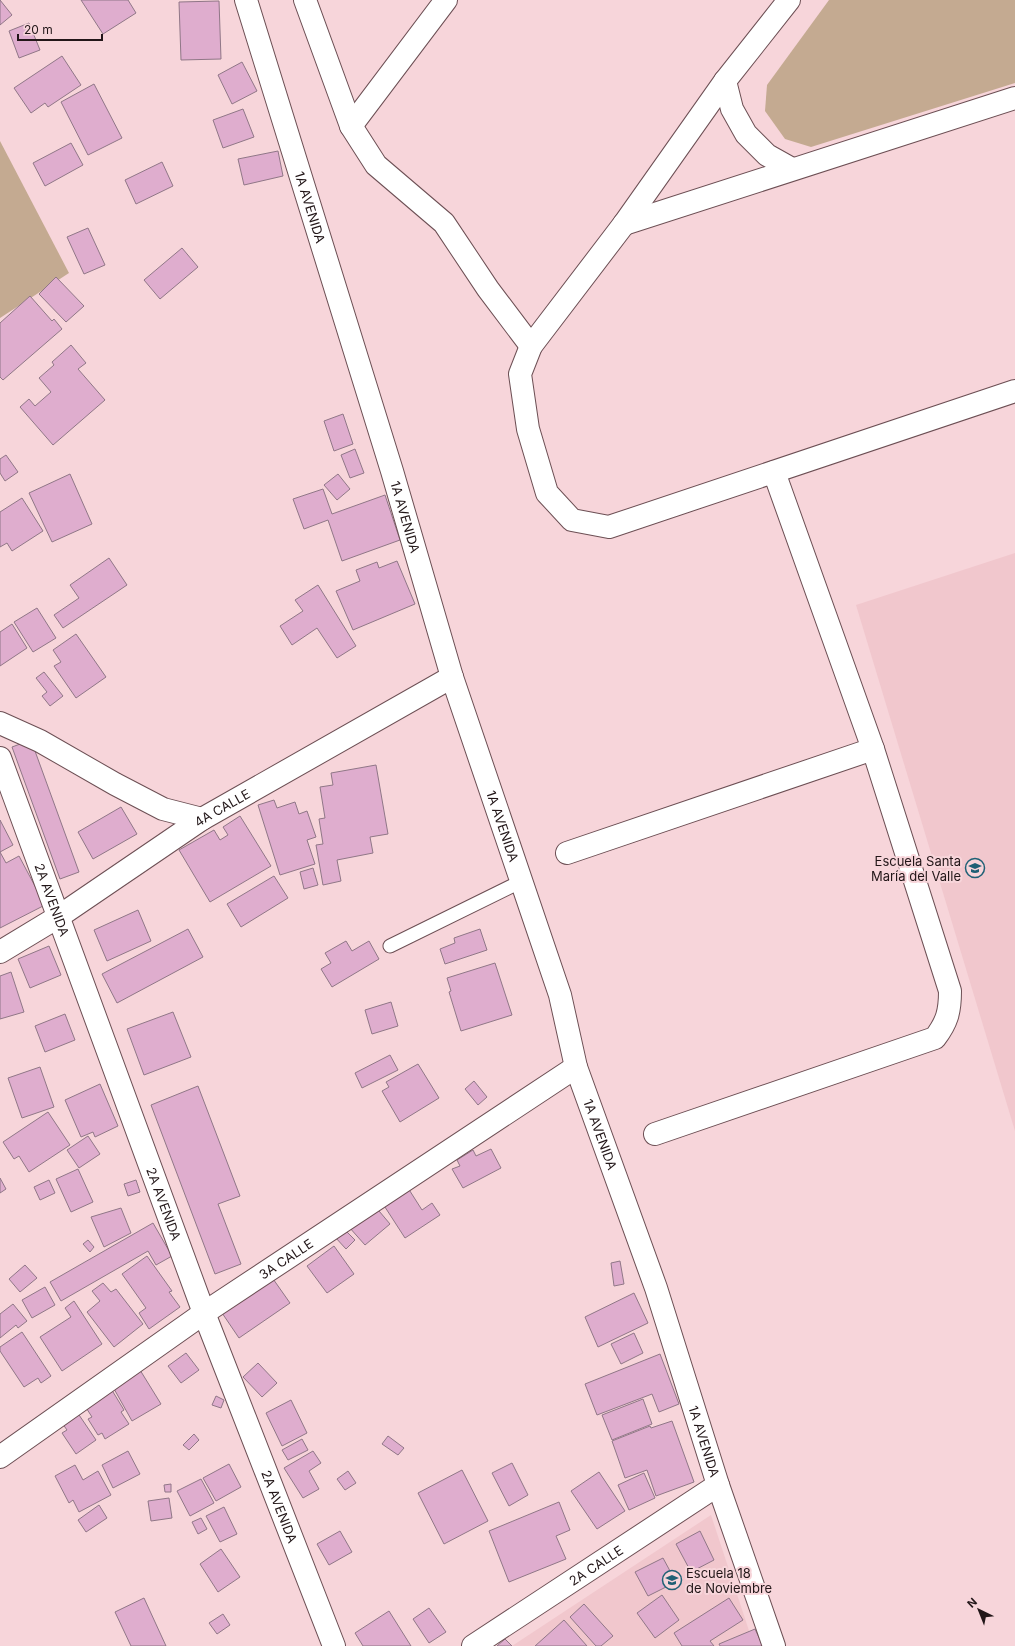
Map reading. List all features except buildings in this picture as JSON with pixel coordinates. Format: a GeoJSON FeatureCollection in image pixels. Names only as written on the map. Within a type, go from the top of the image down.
{"type":"FeatureCollection","features":[{"type":"Feature","properties":{"kind":"street","name":"1A AVENIDA"},"geometry":{"type":"LineString","coordinates":[[246,0],[389,463],[452,677],[560,995],[576,1067],[656,1288],[718,1485],[774,1646]]}},
{"type":"Feature","properties":{"kind":"street"},"geometry":{"type":"LineString","coordinates":[[305,0],[351,126],[376,166],[444,223],[488,289],[531,346]]}},
{"type":"Feature","properties":{"kind":"street"},"geometry":{"type":"LineString","coordinates":[[351,126],[446,0]]}},
{"type":"Feature","properties":{"kind":"street"},"geometry":{"type":"LineString","coordinates":[[789,0],[725,81],[624,224],[531,346],[520,374],[528,429],[546,493],[572,520],[608,527],[1015,391]]}},
{"type":"Feature","properties":{"kind":"street"},"geometry":{"type":"LineString","coordinates":[[725,81],[732,109],[746,134],[767,155],[792,169]]}},
{"type":"Feature","properties":{"kind":"street"},"geometry":{"type":"LineString","coordinates":[[624,224],[1015,98]]}},
{"type":"Feature","properties":{"kind":"street"},"geometry":{"type":"LineString","coordinates":[[655,1134],[935,1038],[945,1024],[950,1008],[950,991],[873,749],[774,472]]}},
{"type":"Feature","properties":{"kind":"street","name":"4A CALLE"},"geometry":{"type":"LineString","coordinates":[[0,952],[58,917],[202,819],[452,677]]}},
{"type":"Feature","properties":{"kind":"street"},"geometry":{"type":"LineString","coordinates":[[0,723],[40,741],[115,784],[163,809],[202,819]]}},
{"type":"Feature","properties":{"kind":"street"},"geometry":{"type":"LineString","coordinates":[[567,853],[873,749]]}},
{"type":"Feature","properties":{"kind":"street","name":"2A AVENIDA"},"geometry":{"type":"LineString","coordinates":[[0,758],[204,1313],[334,1646]]}},
{"type":"Feature","properties":{"kind":"street","name":"3A CALLE"},"geometry":{"type":"LineString","coordinates":[[0,1457],[204,1313],[576,1067]]}},
{"type":"Feature","properties":{"kind":"street","name":"2A CALLE"},"geometry":{"type":"LineString","coordinates":[[473,1646],[718,1485]]}},
{"type":"Feature","properties":{"kind":"lane"},"geometry":{"type":"LineString","coordinates":[[390,946],[522,881]]}},
{"type":"Feature","properties":{"kind":"shaded area"},"geometry":{"type":"Polygon","coordinates":[[[829,0],[1015,0],[1015,83],[811,147],[785,139],[765,111],[767,85],[829,0]]]}},
{"type":"Feature","properties":{"kind":"shaded area"},"geometry":{"type":"Polygon","coordinates":[[[0,141],[69,273],[0,318],[0,141]]]}},
{"type":"Feature","properties":{"kind":"shaded area","name":"Escuela Santa María del Valle"},"geometry":{"type":"Polygon","coordinates":[[[1015,553],[1015,1131],[856,605],[1015,553]]]}},
{"type":"Feature","properties":{"kind":"shaded area","name":"Escuela 18 de Noviembre"},"geometry":{"type":"Polygon","coordinates":[[[711,1515],[754,1646],[512,1646],[711,1515]]]}},
{"type":"Feature","properties":{"kind":"place","name":"Escuela Santa María del Valle"},"geometry":{"type":"Point","coordinates":[975,868]}},
{"type":"Feature","properties":{"kind":"place","name":"Escuela 18 de Noviembre"},"geometry":{"type":"Point","coordinates":[672,1580]}}]}
